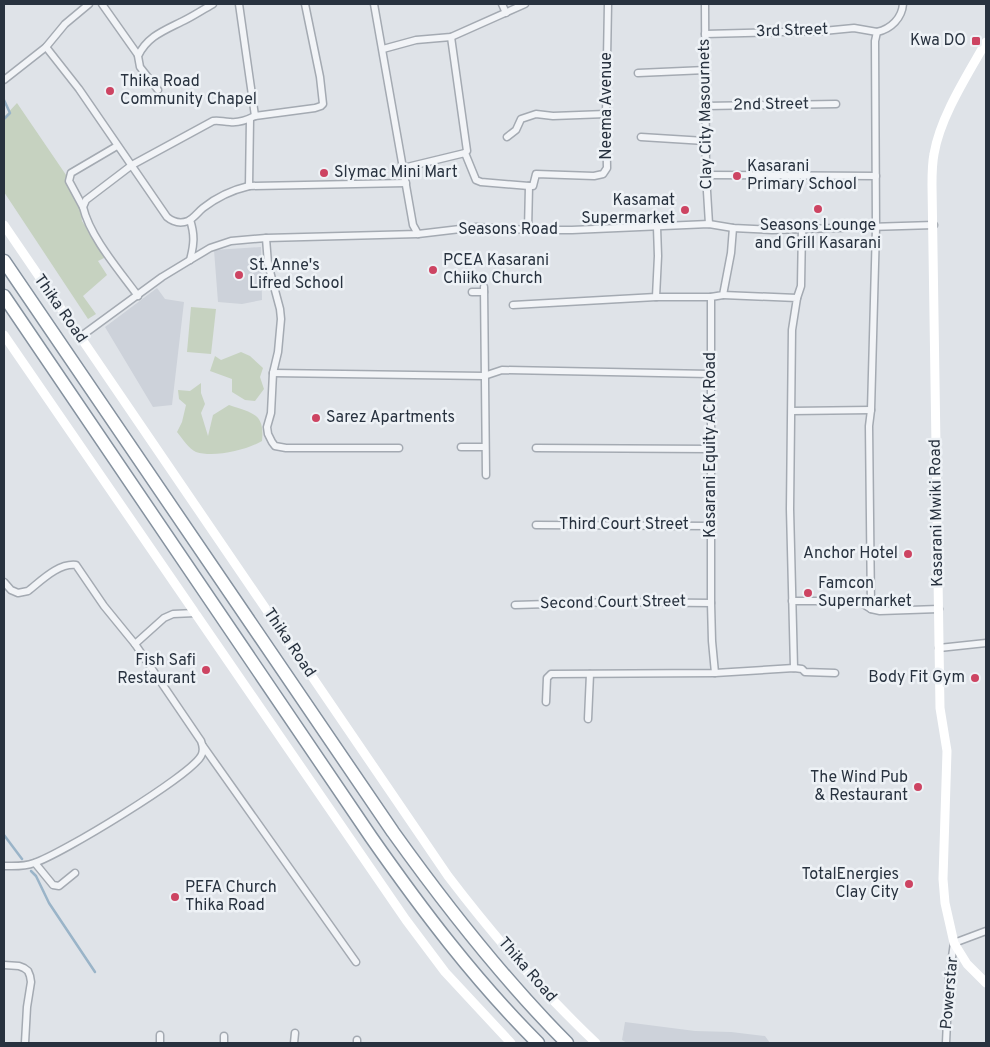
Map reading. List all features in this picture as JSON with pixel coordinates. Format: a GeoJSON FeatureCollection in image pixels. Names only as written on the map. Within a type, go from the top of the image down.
{"type":"FeatureCollection","features":[{"type":"Feature","properties":{"kind":"highway","name":"Thika Road"},"geometry":{"type":"LineString","coordinates":[[4,261],[426,878],[469,935],[567,1043]]}},
{"type":"Feature","properties":{"kind":"highway"},"geometry":{"type":"LineString","coordinates":[[4,296],[399,877],[451,946],[482,983],[538,1043]]}},
{"type":"Feature","properties":{"kind":"main road","name":"Kasarani Mwiki Road"},"geometry":{"type":"LineString","coordinates":[[986,42],[983,56],[948,114],[934,153],[932,170],[940,708],[947,751],[943,879],[945,902],[954,943],[967,964],[986,983]]}},
{"type":"Feature","properties":{"kind":"main road","name":"Thika Road"},"geometry":{"type":"LineString","coordinates":[[4,225],[448,876],[471,906],[550,998],[596,1043]]}},
{"type":"Feature","properties":{"kind":"main road"},"geometry":{"type":"LineString","coordinates":[[4,335],[406,920],[445,972],[511,1043]]}},
{"type":"Feature","properties":{"kind":"street"},"geometry":{"type":"LineString","coordinates":[[4,80],[46,47],[65,24],[89,4]]}},
{"type":"Feature","properties":{"kind":"street"},"geometry":{"type":"LineString","coordinates":[[102,4],[138,55],[140,67],[158,90]]}},
{"type":"Feature","properties":{"kind":"street"},"geometry":{"type":"LineString","coordinates":[[138,55],[144,44],[157,34],[213,4]]}},
{"type":"Feature","properties":{"kind":"street"},"geometry":{"type":"LineString","coordinates":[[239,4],[252,118],[249,186]]}},
{"type":"Feature","properties":{"kind":"street"},"geometry":{"type":"LineString","coordinates":[[82,206],[86,200],[132,165],[213,122],[220,120],[230,122],[321,106],[323,104],[320,77],[306,4]]}},
{"type":"Feature","properties":{"kind":"street"},"geometry":{"type":"LineString","coordinates":[[374,4],[413,225],[418,234]]}},
{"type":"Feature","properties":{"kind":"street"},"geometry":{"type":"LineString","coordinates":[[502,4],[506,13]]}},
{"type":"Feature","properties":{"kind":"street"},"geometry":{"type":"LineString","coordinates":[[383,49],[416,40],[451,37],[525,4]]}},
{"type":"Feature","properties":{"kind":"street","name":"Neema Avenue"},"geometry":{"type":"LineString","coordinates":[[529,186],[533,186],[536,174],[600,176],[607,168],[608,4]]}},
{"type":"Feature","properties":{"kind":"street","name":"Clay City Masournets"},"geometry":{"type":"LineString","coordinates":[[705,4],[705,141],[709,224]]}},
{"type":"Feature","properties":{"kind":"street"},"geometry":{"type":"LineString","coordinates":[[871,609],[869,426],[876,228],[875,41],[877,32],[884,30],[898,20],[903,4]]}},
{"type":"Feature","properties":{"kind":"street","name":"3rd Street"},"geometry":{"type":"LineString","coordinates":[[705,34],[823,31],[854,28],[877,32]]}},
{"type":"Feature","properties":{"kind":"street"},"geometry":{"type":"LineString","coordinates":[[451,37],[467,152],[465,153],[476,180],[529,186],[528,230]]}},
{"type":"Feature","properties":{"kind":"street"},"geometry":{"type":"LineString","coordinates":[[46,47],[79,89],[167,217],[172,221],[190,220],[213,200],[232,190],[249,186],[406,183]]}},
{"type":"Feature","properties":{"kind":"street"},"geometry":{"type":"LineString","coordinates":[[638,73],[706,70]]}},
{"type":"Feature","properties":{"kind":"street","name":"2nd Street"},"geometry":{"type":"LineString","coordinates":[[705,106],[836,104]]}},
{"type":"Feature","properties":{"kind":"street"},"geometry":{"type":"LineString","coordinates":[[507,138],[516,130],[521,119],[536,114],[553,116],[606,114]]}},
{"type":"Feature","properties":{"kind":"street"},"geometry":{"type":"LineString","coordinates":[[641,137],[705,141]]}},
{"type":"Feature","properties":{"kind":"street"},"geometry":{"type":"LineString","coordinates":[[118,146],[72,173],[69,181],[82,206],[91,230],[138,296]]}},
{"type":"Feature","properties":{"kind":"street"},"geometry":{"type":"LineString","coordinates":[[403,168],[465,153]]}},
{"type":"Feature","properties":{"kind":"street"},"geometry":{"type":"LineString","coordinates":[[706,175],[876,176]]}},
{"type":"Feature","properties":{"kind":"street"},"geometry":{"type":"LineString","coordinates":[[190,220],[194,236],[194,246],[190,260]]}},
{"type":"Feature","properties":{"kind":"street","name":"Seasons Road"},"geometry":{"type":"LineString","coordinates":[[80,337],[162,277],[221,243],[266,238],[418,234],[477,227],[528,230],[709,224],[732,228],[772,230],[934,225]]}},
{"type":"Feature","properties":{"kind":"street"},"geometry":{"type":"LineString","coordinates":[[656,297],[657,227]]}},
{"type":"Feature","properties":{"kind":"street"},"geometry":{"type":"LineString","coordinates":[[723,295],[731,253],[732,228]]}},
{"type":"Feature","properties":{"kind":"street"},"geometry":{"type":"LineString","coordinates":[[794,668],[790,501],[792,330],[797,298],[801,286],[802,228]]}},
{"type":"Feature","properties":{"kind":"street"},"geometry":{"type":"LineString","coordinates":[[266,238],[268,264],[280,309],[280,331],[273,372],[271,413],[267,427],[270,440],[276,446],[286,448],[399,448]]}},
{"type":"Feature","properties":{"kind":"street"},"geometry":{"type":"LineString","coordinates":[[472,292],[484,290],[486,475]]}},
{"type":"Feature","properties":{"kind":"street"},"geometry":{"type":"LineString","coordinates":[[513,305],[723,295],[797,298]]}},
{"type":"Feature","properties":{"kind":"street","name":"Kasarani Equity ACK Road"},"geometry":{"type":"LineString","coordinates":[[711,297],[711,603],[715,673]]}},
{"type":"Feature","properties":{"kind":"street"},"geometry":{"type":"LineString","coordinates":[[273,372],[484,376],[502,370],[710,374]]}},
{"type":"Feature","properties":{"kind":"street"},"geometry":{"type":"LineString","coordinates":[[792,411],[871,410]]}},
{"type":"Feature","properties":{"kind":"street"},"geometry":{"type":"LineString","coordinates":[[461,447],[485,447]]}},
{"type":"Feature","properties":{"kind":"street"},"geometry":{"type":"LineString","coordinates":[[536,448],[712,449]]}},
{"type":"Feature","properties":{"kind":"street","name":"Third Court Street"},"geometry":{"type":"LineString","coordinates":[[536,525],[712,526]]}},
{"type":"Feature","properties":{"kind":"street"},"geometry":{"type":"LineString","coordinates":[[4,582],[10,590],[22,593],[28,591],[60,568],[76,565],[104,606],[135,644],[147,664],[177,704],[203,746],[356,962]]}},
{"type":"Feature","properties":{"kind":"street"},"geometry":{"type":"LineString","coordinates":[[792,602],[858,601],[871,609],[880,611],[939,608]]}},
{"type":"Feature","properties":{"kind":"street","name":"Second Court Street"},"geometry":{"type":"LineString","coordinates":[[515,605],[615,602],[711,603]]}},
{"type":"Feature","properties":{"kind":"street"},"geometry":{"type":"LineString","coordinates":[[135,644],[164,618],[173,614],[195,613]]}},
{"type":"Feature","properties":{"kind":"street"},"geometry":{"type":"LineString","coordinates":[[939,648],[986,644]]}},
{"type":"Feature","properties":{"kind":"street"},"geometry":{"type":"LineString","coordinates":[[546,702],[547,678],[549,675],[715,673],[794,668],[802,669],[805,672],[835,673]]}},
{"type":"Feature","properties":{"kind":"street"},"geometry":{"type":"LineString","coordinates":[[588,719],[590,674]]}},
{"type":"Feature","properties":{"kind":"street"},"geometry":{"type":"LineString","coordinates":[[4,866],[35,863],[80,840],[152,795],[189,768],[202,755],[203,746]]}},
{"type":"Feature","properties":{"kind":"street"},"geometry":{"type":"LineString","coordinates":[[35,863],[52,885],[59,886],[75,874]]}},
{"type":"Feature","properties":{"kind":"street"},"geometry":{"type":"LineString","coordinates":[[954,943],[986,931]]}},
{"type":"Feature","properties":{"kind":"street","name":"Powerstar"},"geometry":{"type":"LineString","coordinates":[[946,1043],[949,978],[954,943]]}},
{"type":"Feature","properties":{"kind":"street"},"geometry":{"type":"LineString","coordinates":[[4,965],[24,968],[30,976],[25,1043]]}},
{"type":"Feature","properties":{"kind":"street"},"geometry":{"type":"LineString","coordinates":[[294,1043],[295,1032]]}},
{"type":"Feature","properties":{"kind":"street"},"geometry":{"type":"LineString","coordinates":[[160,1035],[160,1043]]}},
{"type":"Feature","properties":{"kind":"street"},"geometry":{"type":"LineString","coordinates":[[224,1036],[224,1043]]}},
{"type":"Feature","properties":{"kind":"shaded area","name":"St. Anne's Lifred School"},"geometry":{"type":"Polygon","coordinates":[[[261,247],[262,300],[242,304],[218,302],[214,250],[261,247]]]}},
{"type":"Feature","properties":{"kind":"shaded area"},"geometry":{"type":"Polygon","coordinates":[[[157,288],[165,299],[184,302],[172,405],[153,407],[105,327],[157,288]]]}},
{"type":"Feature","properties":{"kind":"shaded area"},"geometry":{"type":"Polygon","coordinates":[[[625,1022],[695,1031],[731,1032],[765,1036],[770,1043],[627,1043],[622,1040],[625,1022]]]}},
{"type":"Feature","properties":{"kind":"green space"},"geometry":{"type":"Polygon","coordinates":[[[17,103],[79,194],[82,221],[106,257],[98,261],[107,275],[83,296],[96,314],[88,319],[4,192],[4,117],[17,103]]]}},
{"type":"Feature","properties":{"kind":"green space"},"geometry":{"type":"Polygon","coordinates":[[[191,307],[216,309],[211,354],[187,352],[191,307]]]}},
{"type":"Feature","properties":{"kind":"green space"},"geometry":{"type":"Polygon","coordinates":[[[241,352],[250,356],[263,368],[260,377],[264,389],[255,401],[245,400],[232,392],[232,379],[210,371],[215,356],[221,360],[241,352]]]}},
{"type":"Feature","properties":{"kind":"green space"},"geometry":{"type":"Polygon","coordinates":[[[201,383],[201,393],[205,404],[201,413],[208,436],[213,415],[229,405],[250,413],[259,419],[262,441],[239,450],[221,454],[203,454],[191,448],[177,432],[182,422],[186,405],[179,399],[178,390],[190,391],[201,383]]]}},
{"type":"Feature","properties":{"kind":"waterway"},"geometry":{"type":"LineString","coordinates":[[4,100],[10,113],[4,119]]}},
{"type":"Feature","properties":{"kind":"waterway"},"geometry":{"type":"LineString","coordinates":[[4,835],[22,859]]}},
{"type":"Feature","properties":{"kind":"waterway"},"geometry":{"type":"LineString","coordinates":[[31,871],[36,876],[49,903],[95,972]]}},
{"type":"Feature","properties":{"kind":"place","name":"Kwa DO"},"geometry":{"type":"Point","coordinates":[976,41]}},
{"type":"Feature","properties":{"kind":"place","name":"Thika Road Community Chapel"},"geometry":{"type":"Point","coordinates":[110,91]}},
{"type":"Feature","properties":{"kind":"place","name":"Slymac Mini Mart"},"geometry":{"type":"Point","coordinates":[324,173]}},
{"type":"Feature","properties":{"kind":"place","name":"Kasarani Primary School"},"geometry":{"type":"Point","coordinates":[737,176]}},
{"type":"Feature","properties":{"kind":"place","name":"Seasons Lounge and Grill Kasarani"},"geometry":{"type":"Point","coordinates":[818,209]}},
{"type":"Feature","properties":{"kind":"place","name":"Kasamat Supermarket"},"geometry":{"type":"Point","coordinates":[685,210]}},
{"type":"Feature","properties":{"kind":"place","name":"PCEA Kasarani Chiiko Church"},"geometry":{"type":"Point","coordinates":[433,270]}},
{"type":"Feature","properties":{"kind":"place","name":"St. Anne's Lifred School"},"geometry":{"type":"Point","coordinates":[239,275]}},
{"type":"Feature","properties":{"kind":"place","name":"Sarez Apartments"},"geometry":{"type":"Point","coordinates":[316,418]}},
{"type":"Feature","properties":{"kind":"place","name":"Anchor Hotel"},"geometry":{"type":"Point","coordinates":[908,554]}},
{"type":"Feature","properties":{"kind":"place","name":"Famcon Supermarket"},"geometry":{"type":"Point","coordinates":[808,593]}},
{"type":"Feature","properties":{"kind":"place","name":"Fish Safi Restaurant"},"geometry":{"type":"Point","coordinates":[206,670]}},
{"type":"Feature","properties":{"kind":"place","name":"Body Fit Gym"},"geometry":{"type":"Point","coordinates":[975,678]}},
{"type":"Feature","properties":{"kind":"place","name":"The Wind Pub & Restaurant"},"geometry":{"type":"Point","coordinates":[918,787]}},
{"type":"Feature","properties":{"kind":"place","name":"TotalEnergies Clay City"},"geometry":{"type":"Point","coordinates":[909,884]}},
{"type":"Feature","properties":{"kind":"place","name":"PEFA Church Thika Road"},"geometry":{"type":"Point","coordinates":[175,897]}}]}
